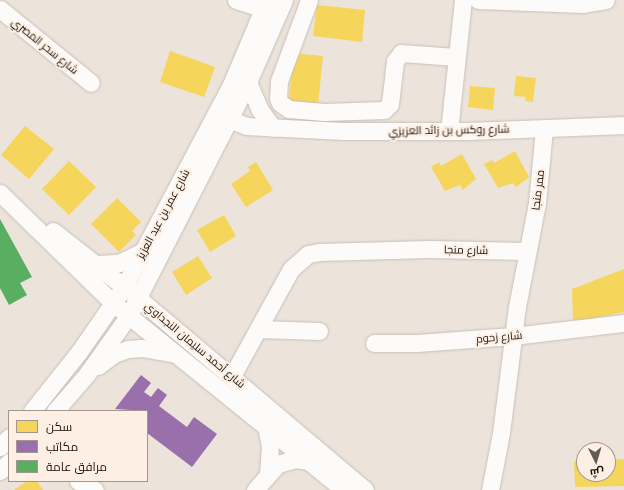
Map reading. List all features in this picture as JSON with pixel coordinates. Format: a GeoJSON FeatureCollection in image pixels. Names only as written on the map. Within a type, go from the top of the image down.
{"type":"FeatureCollection","features":[{"type":"Feature","properties":{"kind":"street"},"geometry":{"type":"LineString","coordinates":[[236,0],[266,4]]}},
{"type":"Feature","properties":{"kind":"street","name":"شارع عمر بن عبد العزيز"},"geometry":{"type":"LineString","coordinates":[[56,410],[87,374],[129,315],[248,82],[284,0]]}},
{"type":"Feature","properties":{"kind":"street"},"geometry":{"type":"LineString","coordinates":[[309,0],[279,81],[278,98],[284,107],[289,109],[324,112],[384,110],[390,104],[395,61],[401,53],[456,57]]}},
{"type":"Feature","properties":{"kind":"street"},"geometry":{"type":"LineString","coordinates":[[449,131],[463,0]]}},
{"type":"Feature","properties":{"kind":"street"},"geometry":{"type":"LineString","coordinates":[[478,0],[593,4],[606,0]]}},
{"type":"Feature","properties":{"kind":"street","name":"شارع عمر بن عبد العزيز"},"geometry":{"type":"LineString","coordinates":[[33,410],[79,352],[124,287],[230,87],[266,4]]}},
{"type":"Feature","properties":{"kind":"street","name":"شارع سحر المصري"},"geometry":{"type":"LineString","coordinates":[[0,9],[91,83]]}},
{"type":"Feature","properties":{"kind":"street"},"geometry":{"type":"LineString","coordinates":[[248,82],[260,110],[273,128]]}},
{"type":"Feature","properties":{"kind":"street","name":"شارع روكس بن زائد العزيزي"},"geometry":{"type":"LineString","coordinates":[[229,119],[246,126],[273,128],[449,131],[544,129],[624,125]]}},
{"type":"Feature","properties":{"kind":"street","name":"ممر منجا"},"geometry":{"type":"LineString","coordinates":[[527,251],[537,203],[544,129]]}},
{"type":"Feature","properties":{"kind":"street","name":"شارع أحمد سليمان النجداوي"},"geometry":{"type":"LineString","coordinates":[[0,193],[18,208],[97,264],[232,376],[365,490]]}},
{"type":"Feature","properties":{"kind":"street","name":"شارع أحمد سليمان النجداوي"},"geometry":{"type":"LineString","coordinates":[[18,208],[113,303],[180,355],[344,490]]}},
{"type":"Feature","properties":{"kind":"street","name":"شارع منجا"},"geometry":{"type":"LineString","coordinates":[[232,376],[291,269],[308,254],[319,252],[420,249],[527,251]]}},
{"type":"Feature","properties":{"kind":"street"},"geometry":{"type":"LineString","coordinates":[[97,264],[119,263],[144,251]]}},
{"type":"Feature","properties":{"kind":"street"},"geometry":{"type":"LineString","coordinates":[[490,490],[501,433],[513,336],[527,251]]}},
{"type":"Feature","properties":{"kind":"street","name":"شارع زحوم"},"geometry":{"type":"LineString","coordinates":[[374,343],[424,342],[513,336],[624,323]]}},
{"type":"Feature","properties":{"kind":"street"},"geometry":{"type":"LineString","coordinates":[[258,329],[319,332]]}},
{"type":"Feature","properties":{"kind":"street"},"geometry":{"type":"LineString","coordinates":[[87,374],[114,354],[128,349],[155,349],[180,355]]}},
{"type":"Feature","properties":{"kind":"street"},"geometry":{"type":"LineString","coordinates":[[266,426],[270,446],[268,474]]}},
{"type":"Feature","properties":{"kind":"street"},"geometry":{"type":"LineString","coordinates":[[0,447],[8,438]]}},
{"type":"Feature","properties":{"kind":"street"},"geometry":{"type":"LineString","coordinates":[[255,490],[278,464],[286,460],[308,461]]}},
{"type":"Feature","properties":{"kind":"street"},"geometry":{"type":"LineString","coordinates":[[0,471],[8,463]]}},
{"type":"Feature","properties":{"kind":"street"},"geometry":{"type":"LineString","coordinates":[[80,482],[94,490]]}},
{"type":"Feature","properties":{"kind":"building: سكن"},"geometry":{"type":"Polygon","coordinates":[[[317,5],[365,10],[362,42],[313,36],[317,5]]]}},
{"type":"Feature","properties":{"kind":"building: سكن"},"geometry":{"type":"Polygon","coordinates":[[[170,51],[215,67],[204,97],[160,82],[170,51]]]}},
{"type":"Feature","properties":{"kind":"building: سكن"},"geometry":{"type":"Polygon","coordinates":[[[293,53],[323,56],[318,105],[289,102],[293,53]]]}},
{"type":"Feature","properties":{"kind":"building: سكن"},"geometry":{"type":"Polygon","coordinates":[[[516,76],[536,78],[533,102],[525,101],[526,97],[514,96],[516,76]]]}},
{"type":"Feature","properties":{"kind":"building: سكن"},"geometry":{"type":"Polygon","coordinates":[[[470,86],[495,88],[493,110],[468,107],[470,86]]]}},
{"type":"Feature","properties":{"kind":"building: سكن"},"geometry":{"type":"Polygon","coordinates":[[[25,126],[54,149],[29,179],[1,155],[25,126]]]}},
{"type":"Feature","properties":{"kind":"building: سكن"},"geometry":{"type":"Polygon","coordinates":[[[515,151],[529,177],[516,187],[513,183],[498,188],[484,164],[492,160],[494,163],[515,151]]]}},
{"type":"Feature","properties":{"kind":"building: سكن"},"geometry":{"type":"Polygon","coordinates":[[[462,154],[476,179],[463,190],[460,185],[445,191],[431,167],[439,162],[441,166],[462,154]]]}},
{"type":"Feature","properties":{"kind":"building: سكن"},"geometry":{"type":"Polygon","coordinates":[[[69,161],[96,187],[69,215],[42,189],[69,161]]]}},
{"type":"Feature","properties":{"kind":"building: سكن"},"geometry":{"type":"Polygon","coordinates":[[[256,162],[273,190],[246,207],[231,184],[250,171],[248,167],[256,162]]]}},
{"type":"Feature","properties":{"kind":"building: سكن"},"geometry":{"type":"Polygon","coordinates":[[[117,198],[141,222],[132,231],[136,235],[119,252],[91,224],[117,198]]]}},
{"type":"Feature","properties":{"kind":"building: سكن"},"geometry":{"type":"Polygon","coordinates":[[[224,215],[236,236],[210,252],[197,230],[224,215]]]}},
{"type":"Feature","properties":{"kind":"building: سكن"},"geometry":{"type":"Polygon","coordinates":[[[198,256],[212,278],[186,295],[172,272],[198,256]]]}},
{"type":"Feature","properties":{"kind":"building: سكن"},"geometry":{"type":"Polygon","coordinates":[[[624,269],[624,312],[573,322],[572,289],[624,269]]]}},
{"type":"Feature","properties":{"kind":"building: سكن"},"geometry":{"type":"Polygon","coordinates":[[[624,459],[624,486],[575,487],[574,461],[576,461],[576,482],[616,482],[616,460],[624,459]]]}},
{"type":"Feature","properties":{"kind":"building: سكن"},"geometry":{"type":"Polygon","coordinates":[[[26,482],[38,482],[43,490],[14,490],[26,482]]]}},
{"type":"Feature","properties":{"kind":"building: مكاتب"},"geometry":{"type":"Polygon","coordinates":[[[141,375],[151,383],[144,392],[151,397],[158,388],[167,395],[159,406],[187,427],[194,417],[217,434],[192,467],[148,434],[148,410],[115,409],[141,375]]]}},
{"type":"Feature","properties":{"kind":"building: مرافق عامة"},"geometry":{"type":"Polygon","coordinates":[[[0,219],[32,277],[20,283],[27,295],[9,305],[0,288],[0,219]]]}}]}
